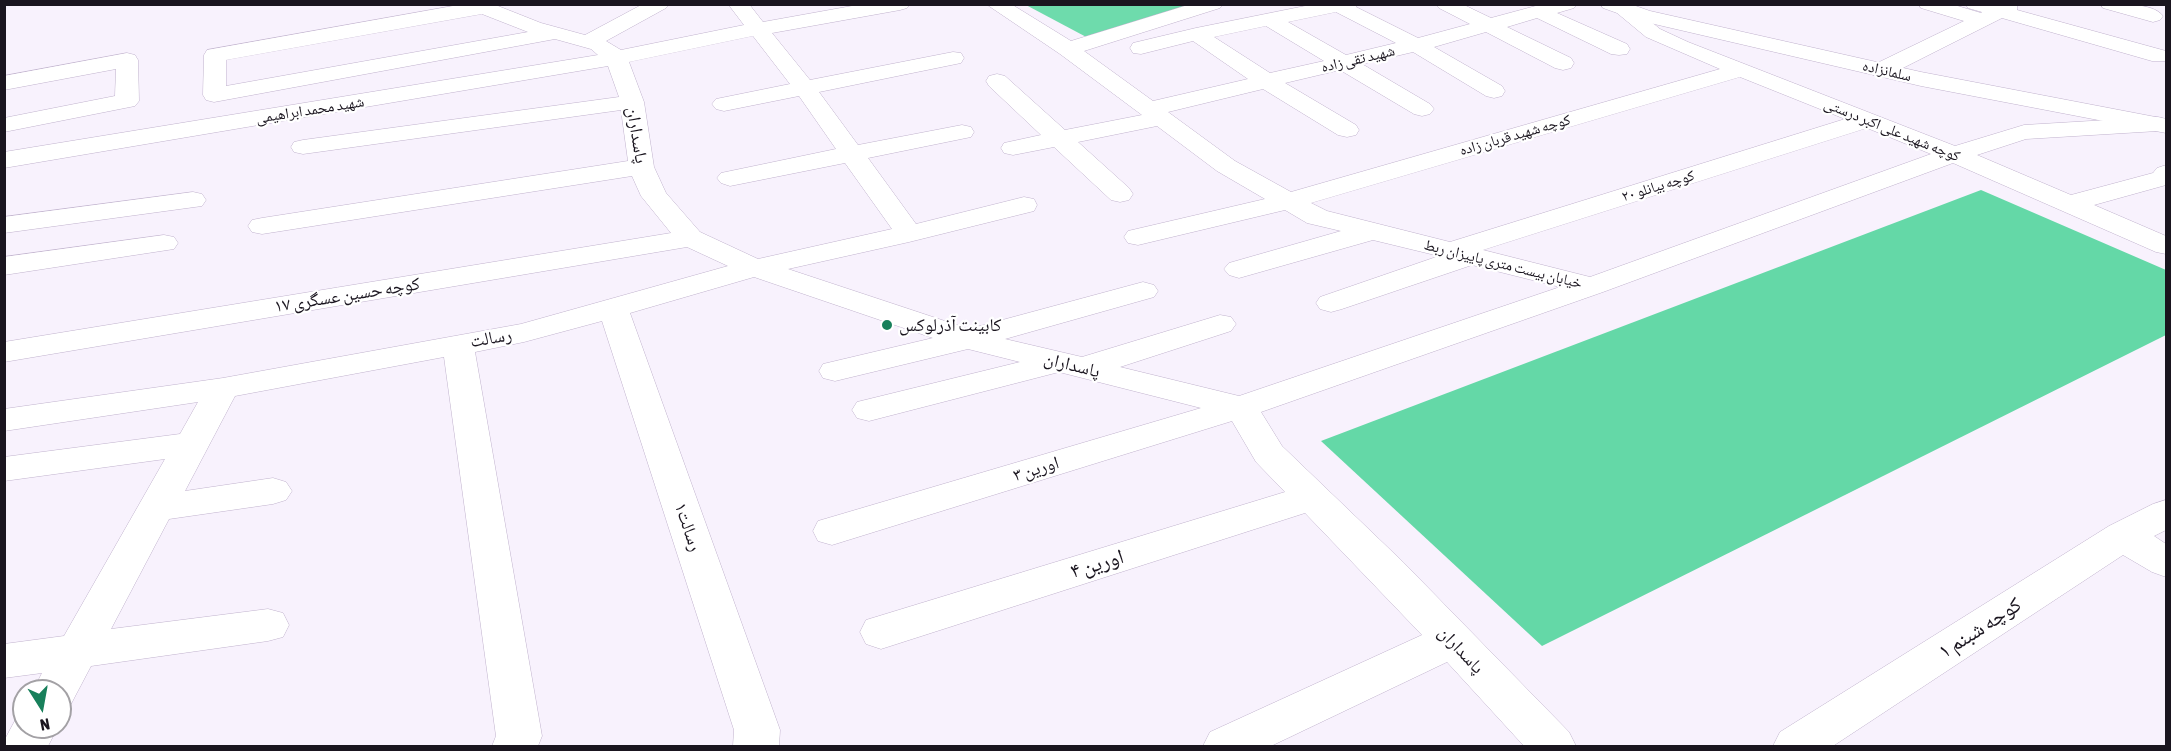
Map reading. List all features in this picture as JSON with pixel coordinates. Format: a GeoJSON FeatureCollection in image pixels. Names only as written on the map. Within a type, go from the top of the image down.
{"type":"FeatureCollection","features":[{"type":"Feature","properties":{"kind":"street"},"geometry":{"type":"LineString","coordinates":[[587,42],[659,4]]}},
{"type":"Feature","properties":{"kind":"street"},"geometry":{"type":"LineString","coordinates":[[738,4],[805,88],[909,234]]}},
{"type":"Feature","properties":{"kind":"street","name":"شهید محمد ابراهیمی"},"geometry":{"type":"LineString","coordinates":[[4,160],[616,57],[900,4]]}},
{"type":"Feature","properties":{"kind":"street","name":"خیابان بیست متری پاییزان ربط"},"geometry":{"type":"LineString","coordinates":[[996,4],[1068,49],[1226,166],[1317,217],[1592,286],[1954,154],[2024,132],[2162,125]]}},
{"type":"Feature","properties":{"kind":"street"},"geometry":{"type":"LineString","coordinates":[[1068,49],[1213,4]]}},
{"type":"Feature","properties":{"kind":"street"},"geometry":{"type":"LineString","coordinates":[[1446,4],[1563,63]]}},
{"type":"Feature","properties":{"kind":"street"},"geometry":{"type":"LineString","coordinates":[[1503,4],[1618,49]]}},
{"type":"Feature","properties":{"kind":"street","name":"شهید تقی زاده"},"geometry":{"type":"LineString","coordinates":[[1013,148],[1156,114],[1266,81],[1416,45],[1567,4]]}},
{"type":"Feature","properties":{"kind":"street"},"geometry":{"type":"LineString","coordinates":[[1928,4],[1993,10],[2160,56]]}},
{"type":"Feature","properties":{"kind":"street"},"geometry":{"type":"LineString","coordinates":[[2110,4],[2161,9]]}},
{"type":"Feature","properties":{"kind":"street"},"geometry":{"type":"LineString","coordinates":[[1141,48],[1196,34],[1344,5],[1494,92]]}},
{"type":"Feature","properties":{"kind":"street"},"geometry":{"type":"LineString","coordinates":[[556,33],[214,95],[215,56],[479,6],[598,45],[616,57]]}},
{"type":"Feature","properties":{"kind":"street","name":"سلمانزاده"},"geometry":{"type":"LineString","coordinates":[[1615,6],[1644,16],[1881,70],[2162,125]]}},
{"type":"Feature","properties":{"kind":"street","name":"کوچه شهید علی اکبر درستی"},"geometry":{"type":"LineString","coordinates":[[1615,6],[1653,33],[1954,154],[2166,246]]}},
{"type":"Feature","properties":{"kind":"street"},"geometry":{"type":"LineString","coordinates":[[1881,70],[1993,10]]}},
{"type":"Feature","properties":{"kind":"street"},"geometry":{"type":"LineString","coordinates":[[1270,20],[1422,109]]}},
{"type":"Feature","properties":{"kind":"street"},"geometry":{"type":"LineString","coordinates":[[1196,34],[1266,81],[1347,130]]}},
{"type":"Feature","properties":{"kind":"street","name":"پاسداران"},"geometry":{"type":"LineString","coordinates":[[616,57],[632,102],[641,167],[654,196],[690,238],[756,268],[968,339],[1241,407],[1269,454],[1452,640],[1553,747]]}},
{"type":"Feature","properties":{"kind":"street"},"geometry":{"type":"LineString","coordinates":[[724,104],[952,58]]}},
{"type":"Feature","properties":{"kind":"street"},"geometry":{"type":"LineString","coordinates":[[4,82],[127,60],[127,101],[4,124]]}},
{"type":"Feature","properties":{"kind":"street","name":"کوچه شهید قربان زاده"},"geometry":{"type":"LineString","coordinates":[[1138,237],[1288,201],[1741,70]]}},
{"type":"Feature","properties":{"kind":"street"},"geometry":{"type":"LineString","coordinates":[[997,81],[1120,194]]}},
{"type":"Feature","properties":{"kind":"street"},"geometry":{"type":"LineString","coordinates":[[2015,97],[2024,132]]}},
{"type":"Feature","properties":{"kind":"street"},"geometry":{"type":"LineString","coordinates":[[303,147],[632,102]]}},
{"type":"Feature","properties":{"kind":"street","name":"کوچه بیانلو ۲۰"},"geometry":{"type":"LineString","coordinates":[[1331,303],[1459,254],[1867,120]]}},
{"type":"Feature","properties":{"kind":"street"},"geometry":{"type":"LineString","coordinates":[[730,178],[962,132]]}},
{"type":"Feature","properties":{"kind":"street"},"geometry":{"type":"LineString","coordinates":[[262,226],[641,167]]}},
{"type":"Feature","properties":{"kind":"street"},"geometry":{"type":"LineString","coordinates":[[2068,204],[2166,176]]}},
{"type":"Feature","properties":{"kind":"street"},"geometry":{"type":"LineString","coordinates":[[4,225],[193,200]]}},
{"type":"Feature","properties":{"kind":"street","name":"رسالت"},"geometry":{"type":"LineString","coordinates":[[4,420],[223,388],[524,333],[756,268],[909,234],[1024,205]]}},
{"type":"Feature","properties":{"kind":"street"},"geometry":{"type":"LineString","coordinates":[[1239,269],[1371,231]]}},
{"type":"Feature","properties":{"kind":"street","name":"کوچه حسین عسگری ۱۷"},"geometry":{"type":"LineString","coordinates":[[4,352],[690,238]]}},
{"type":"Feature","properties":{"kind":"street"},"geometry":{"type":"LineString","coordinates":[[4,266],[164,243]]}},
{"type":"Feature","properties":{"kind":"street","name":"اورین ۳"},"geometry":{"type":"LineString","coordinates":[[832,531],[1241,407],[1592,286]]}},
{"type":"Feature","properties":{"kind":"street"},"geometry":{"type":"LineString","coordinates":[[835,371],[968,339],[1143,291]]}},
{"type":"Feature","properties":{"kind":"street","name":"رسالت۱"},"geometry":{"type":"LineString","coordinates":[[613,308],[757,730],[756,747]]}},
{"type":"Feature","properties":{"kind":"street"},"geometry":{"type":"LineString","coordinates":[[869,410],[1071,364],[1220,324]]}},
{"type":"Feature","properties":{"kind":"street"},"geometry":{"type":"LineString","coordinates":[[458,344],[519,736],[515,747]]}},
{"type":"Feature","properties":{"kind":"street"},"geometry":{"type":"LineString","coordinates":[[62,679],[223,388]]}},
{"type":"Feature","properties":{"kind":"street"},"geometry":{"type":"LineString","coordinates":[[4,469],[192,444]]}},
{"type":"Feature","properties":{"kind":"street"},"geometry":{"type":"LineString","coordinates":[[156,508],[273,491]]}},
{"type":"Feature","properties":{"kind":"street","name":"اورین ۴"},"geometry":{"type":"LineString","coordinates":[[881,632],[1312,497]]}},
{"type":"Feature","properties":{"kind":"street","name":"کوچه شبنم ۱"},"geometry":{"type":"LineString","coordinates":[[1796,747],[2123,536],[2166,513]]}},
{"type":"Feature","properties":{"kind":"street"},"geometry":{"type":"LineString","coordinates":[[2123,536],[2166,562]]}},
{"type":"Feature","properties":{"kind":"street"},"geometry":{"type":"LineString","coordinates":[[4,660],[268,625]]}},
{"type":"Feature","properties":{"kind":"street"},"geometry":{"type":"LineString","coordinates":[[1226,747],[1452,640]]}},
{"type":"Feature","properties":{"kind":"green space"},"geometry":{"type":"Polygon","coordinates":[[[1026,5],[1196,5],[1090,39],[1026,5]]]}},
{"type":"Feature","properties":{"kind":"green space"},"geometry":{"type":"Polygon","coordinates":[[[1981,190],[2166,270],[2166,335],[1542,646],[1321,441],[1981,190]]]}},
{"type":"Feature","properties":{"kind":"place","name":"کابینت آذرلوکس"},"geometry":{"type":"Point","coordinates":[887,325]}}]}
